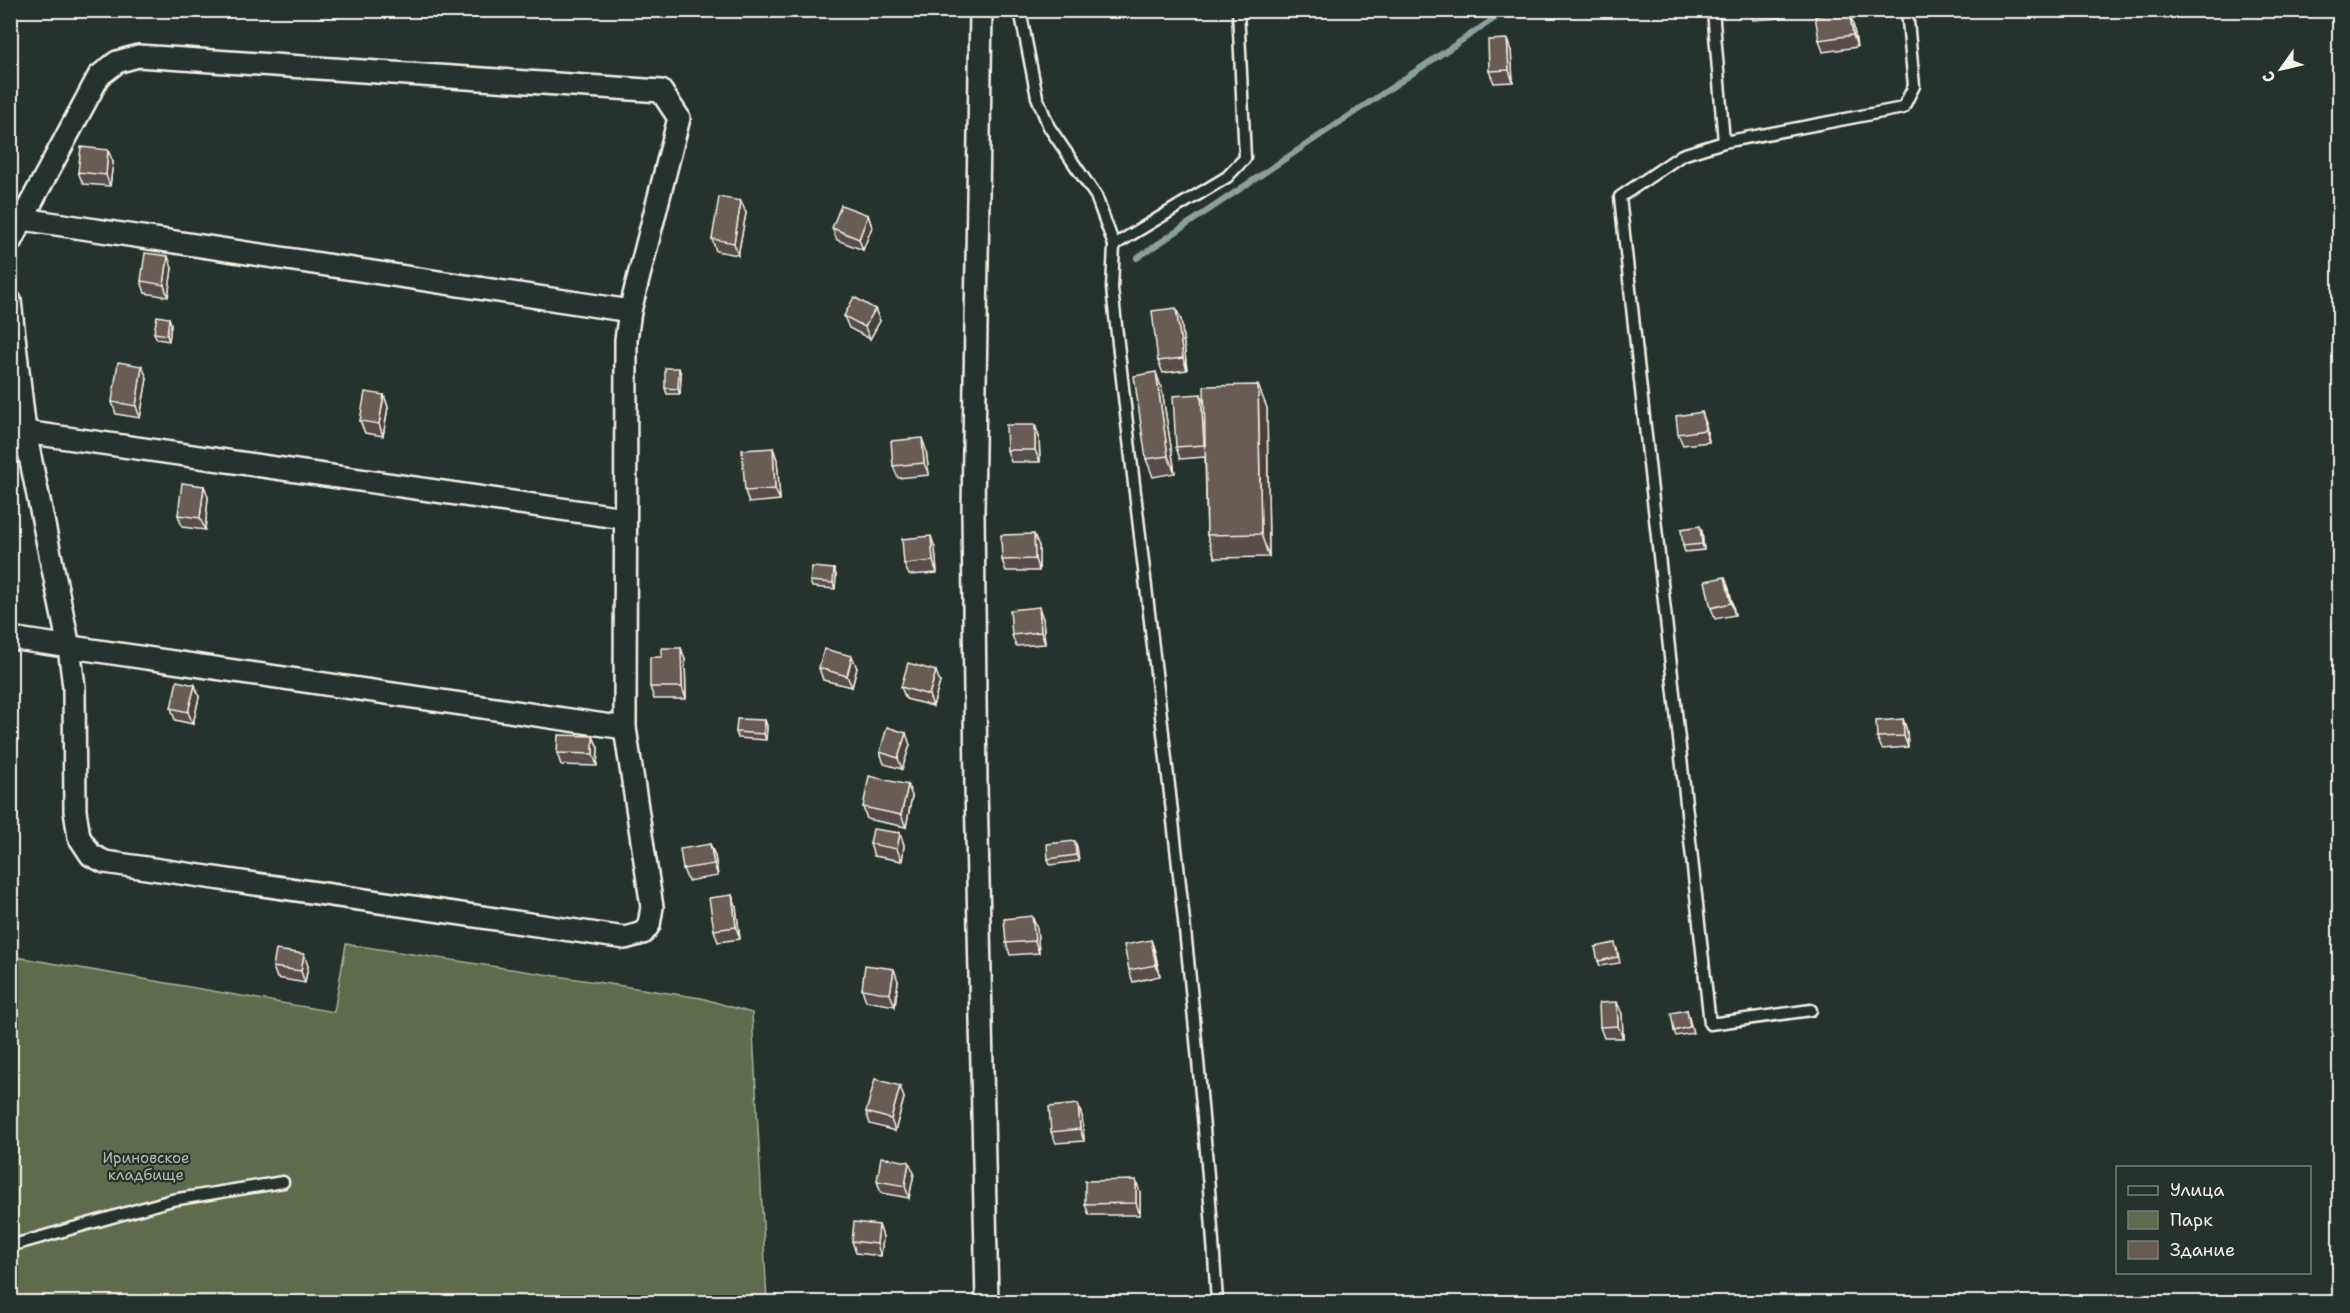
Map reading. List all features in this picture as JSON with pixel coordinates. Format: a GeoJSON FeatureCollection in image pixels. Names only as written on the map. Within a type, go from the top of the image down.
{"type":"FeatureCollection","features":[{"type":"Feature","properties":{"kind":"street"},"geometry":{"type":"LineString","coordinates":[[981,10],[973,511],[976,786],[987,1302]]}},
{"type":"Feature","properties":{"kind":"street"},"geometry":{"type":"LineString","coordinates":[[10,242],[99,76],[117,62],[138,56],[661,92],[679,118],[630,311],[626,340],[625,728],[652,907],[649,925],[643,933],[625,938],[105,862],[91,855],[79,837],[75,811],[74,687],[69,647],[25,432],[10,302]]}},
{"type":"Feature","properties":{"kind":"street"},"geometry":{"type":"LineString","coordinates":[[23,219],[630,311]]}},
{"type":"Feature","properties":{"kind":"street"},"geometry":{"type":"LineString","coordinates":[[25,432],[624,518]]}},
{"type":"Feature","properties":{"kind":"street"},"geometry":{"type":"LineString","coordinates":[[10,638],[625,728]]}},
{"type":"Feature","properties":{"kind":"lane"},"geometry":{"type":"LineString","coordinates":[[1020,10],[1025,46],[1037,97],[1045,117],[1096,196],[1114,245],[1112,288],[1180,894],[1211,1212],[1217,1302]]}},
{"type":"Feature","properties":{"kind":"lane"},"geometry":{"type":"LineString","coordinates":[[1114,245],[1227,177],[1245,158],[1238,10]]}},
{"type":"Feature","properties":{"kind":"lane"},"geometry":{"type":"LineString","coordinates":[[1713,10],[1724,142]]}},
{"type":"Feature","properties":{"kind":"lane"},"geometry":{"type":"LineString","coordinates":[[1811,1010],[1710,1024],[1620,197],[1682,155],[1724,142],[1903,108],[1914,86],[1907,10]]}},
{"type":"Feature","properties":{"kind":"lane"},"geometry":{"type":"LineString","coordinates":[[10,1246],[172,1200],[283,1182]]}},
{"type":"Feature","properties":{"kind":"green space","name":"Ириновское кладбище"},"geometry":{"type":"Polygon","coordinates":[[[346,944],[701,998],[752,1013],[767,1302],[11,1302],[10,956],[334,1012],[346,944]]]}},
{"type":"Feature","properties":{"kind":"building"},"geometry":{"type":"Polygon","coordinates":[[[1849,11],[1853,35],[1819,40],[1815,16],[1849,11]]]}},
{"type":"Feature","properties":{"kind":"building"},"geometry":{"type":"Polygon","coordinates":[[[1507,39],[1509,70],[1489,71],[1488,40],[1507,39]]]}},
{"type":"Feature","properties":{"kind":"building"},"geometry":{"type":"Polygon","coordinates":[[[81,147],[108,150],[106,175],[78,172],[81,147]]]}},
{"type":"Feature","properties":{"kind":"building"},"geometry":{"type":"Polygon","coordinates":[[[719,197],[741,201],[734,243],[712,239],[719,197]]]}},
{"type":"Feature","properties":{"kind":"building"},"geometry":{"type":"Polygon","coordinates":[[[841,205],[868,215],[859,239],[832,228],[841,205]]]}},
{"type":"Feature","properties":{"kind":"building"},"geometry":{"type":"Polygon","coordinates":[[[145,253],[168,256],[164,285],[141,281],[145,253]]]}},
{"type":"Feature","properties":{"kind":"building"},"geometry":{"type":"Polygon","coordinates":[[[854,297],[875,309],[865,327],[844,316],[854,297]]]}},
{"type":"Feature","properties":{"kind":"building"},"geometry":{"type":"Polygon","coordinates":[[[1176,308],[1183,358],[1158,361],[1152,311],[1176,308]]]}},
{"type":"Feature","properties":{"kind":"building"},"geometry":{"type":"Polygon","coordinates":[[[157,316],[169,318],[167,335],[154,333],[157,316]]]}},
{"type":"Feature","properties":{"kind":"building"},"geometry":{"type":"Polygon","coordinates":[[[118,362],[142,366],[136,406],[112,402],[118,362]]]}},
{"type":"Feature","properties":{"kind":"building"},"geometry":{"type":"Polygon","coordinates":[[[665,368],[679,368],[678,389],[665,388],[665,368]]]}},
{"type":"Feature","properties":{"kind":"building"},"geometry":{"type":"Polygon","coordinates":[[[1156,372],[1168,456],[1146,459],[1134,376],[1156,372]]]}},
{"type":"Feature","properties":{"kind":"building"},"geometry":{"type":"Polygon","coordinates":[[[1258,385],[1261,534],[1207,535],[1204,386],[1258,385]]]}},
{"type":"Feature","properties":{"kind":"building"},"geometry":{"type":"Polygon","coordinates":[[[365,392],[384,395],[379,424],[360,421],[365,392]]]}},
{"type":"Feature","properties":{"kind":"building"},"geometry":{"type":"Polygon","coordinates":[[[1201,394],[1204,445],[1176,447],[1173,396],[1201,394]]]}},
{"type":"Feature","properties":{"kind":"building"},"geometry":{"type":"Polygon","coordinates":[[[1702,412],[1705,430],[1678,434],[1676,416],[1702,412]]]}},
{"type":"Feature","properties":{"kind":"building"},"geometry":{"type":"Polygon","coordinates":[[[1006,425],[1035,425],[1035,450],[1007,450],[1006,425]]]}},
{"type":"Feature","properties":{"kind":"building"},"geometry":{"type":"Polygon","coordinates":[[[922,438],[924,463],[893,466],[891,441],[922,438]]]}},
{"type":"Feature","properties":{"kind":"building"},"geometry":{"type":"Polygon","coordinates":[[[773,448],[775,489],[745,491],[742,450],[773,448]]]}},
{"type":"Feature","properties":{"kind":"building"},"geometry":{"type":"Polygon","coordinates":[[[182,483],[204,486],[200,518],[178,515],[182,483]]]}},
{"type":"Feature","properties":{"kind":"building"},"geometry":{"type":"Polygon","coordinates":[[[1700,526],[1702,544],[1683,546],[1681,529],[1700,526]]]}},
{"type":"Feature","properties":{"kind":"building"},"geometry":{"type":"Polygon","coordinates":[[[1034,534],[1035,559],[1002,560],[1001,535],[1034,534]]]}},
{"type":"Feature","properties":{"kind":"building"},"geometry":{"type":"Polygon","coordinates":[[[931,536],[933,561],[904,564],[902,539],[931,536]]]}},
{"type":"Feature","properties":{"kind":"building"},"geometry":{"type":"Polygon","coordinates":[[[812,567],[834,569],[833,583],[810,581],[812,567]]]}},
{"type":"Feature","properties":{"kind":"building"},"geometry":{"type":"Polygon","coordinates":[[[1725,577],[1731,603],[1711,608],[1705,581],[1725,577]]]}},
{"type":"Feature","properties":{"kind":"building"},"geometry":{"type":"Polygon","coordinates":[[[1039,607],[1041,632],[1012,635],[1010,610],[1039,607]]]}},
{"type":"Feature","properties":{"kind":"building"},"geometry":{"type":"Polygon","coordinates":[[[662,648],[681,648],[682,687],[650,687],[650,657],[662,657],[662,648]]]}},
{"type":"Feature","properties":{"kind":"building"},"geometry":{"type":"Polygon","coordinates":[[[824,649],[852,656],[847,676],[819,668],[824,649]]]}},
{"type":"Feature","properties":{"kind":"building"},"geometry":{"type":"Polygon","coordinates":[[[908,663],[936,671],[929,695],[901,687],[908,663]]]}},
{"type":"Feature","properties":{"kind":"building"},"geometry":{"type":"Polygon","coordinates":[[[177,681],[195,685],[188,712],[171,708],[177,681]]]}},
{"type":"Feature","properties":{"kind":"building"},"geometry":{"type":"Polygon","coordinates":[[[737,719],[765,720],[764,734],[736,732],[737,719]]]}},
{"type":"Feature","properties":{"kind":"building"},"geometry":{"type":"Polygon","coordinates":[[[1903,719],[1904,736],[1877,737],[1876,721],[1903,719]]]}},
{"type":"Feature","properties":{"kind":"building"},"geometry":{"type":"Polygon","coordinates":[[[887,727],[906,733],[898,758],[880,752],[887,727]]]}},
{"type":"Feature","properties":{"kind":"building"},"geometry":{"type":"Polygon","coordinates":[[[558,735],[593,736],[593,754],[557,753],[558,735]]]}},
{"type":"Feature","properties":{"kind":"building"},"geometry":{"type":"Polygon","coordinates":[[[869,776],[908,785],[901,815],[863,807],[869,776]]]}},
{"type":"Feature","properties":{"kind":"building"},"geometry":{"type":"Polygon","coordinates":[[[873,829],[900,833],[897,849],[870,844],[873,829]]]}},
{"type":"Feature","properties":{"kind":"building"},"geometry":{"type":"Polygon","coordinates":[[[1075,841],[1076,855],[1048,859],[1047,844],[1075,841]]]}},
{"type":"Feature","properties":{"kind":"building"},"geometry":{"type":"Polygon","coordinates":[[[710,844],[714,864],[683,869],[680,849],[710,844]]]}},
{"type":"Feature","properties":{"kind":"building"},"geometry":{"type":"Polygon","coordinates":[[[732,895],[736,927],[714,930],[709,898],[732,895]]]}},
{"type":"Feature","properties":{"kind":"building"},"geometry":{"type":"Polygon","coordinates":[[[1032,916],[1035,941],[1006,943],[1004,919],[1032,916]]]}},
{"type":"Feature","properties":{"kind":"building"},"geometry":{"type":"Polygon","coordinates":[[[1151,940],[1156,965],[1129,970],[1124,945],[1151,940]]]}},
{"type":"Feature","properties":{"kind":"building"},"geometry":{"type":"Polygon","coordinates":[[[1615,943],[1618,957],[1598,961],[1595,947],[1615,943]]]}},
{"type":"Feature","properties":{"kind":"building"},"geometry":{"type":"Polygon","coordinates":[[[276,950],[304,954],[301,971],[273,967],[276,950]]]}},
{"type":"Feature","properties":{"kind":"building"},"geometry":{"type":"Polygon","coordinates":[[[865,965],[894,969],[890,994],[862,989],[865,965]]]}},
{"type":"Feature","properties":{"kind":"building"},"geometry":{"type":"Polygon","coordinates":[[[1617,1002],[1618,1026],[1600,1027],[1599,1003],[1617,1002]]]}},
{"type":"Feature","properties":{"kind":"building"},"geometry":{"type":"Polygon","coordinates":[[[1687,1010],[1690,1027],[1674,1031],[1671,1013],[1687,1010]]]}},
{"type":"Feature","properties":{"kind":"building"},"geometry":{"type":"Polygon","coordinates":[[[875,1079],[900,1086],[891,1119],[866,1112],[875,1079]]]}},
{"type":"Feature","properties":{"kind":"building"},"geometry":{"type":"Polygon","coordinates":[[[1078,1104],[1080,1129],[1051,1132],[1049,1107],[1078,1104]]]}},
{"type":"Feature","properties":{"kind":"building"},"geometry":{"type":"Polygon","coordinates":[[[881,1157],[909,1162],[905,1186],[877,1181],[881,1157]]]}},
{"type":"Feature","properties":{"kind":"building"},"geometry":{"type":"Polygon","coordinates":[[[1136,1180],[1136,1203],[1085,1204],[1085,1181],[1136,1180]]]}},
{"type":"Feature","properties":{"kind":"building"},"geometry":{"type":"Polygon","coordinates":[[[854,1222],[879,1225],[877,1244],[852,1241],[854,1222]]]}},
{"type":"Feature","properties":{"kind":"waterway"},"geometry":{"type":"LineString","coordinates":[[1137,258],[1507,10]]}}]}
